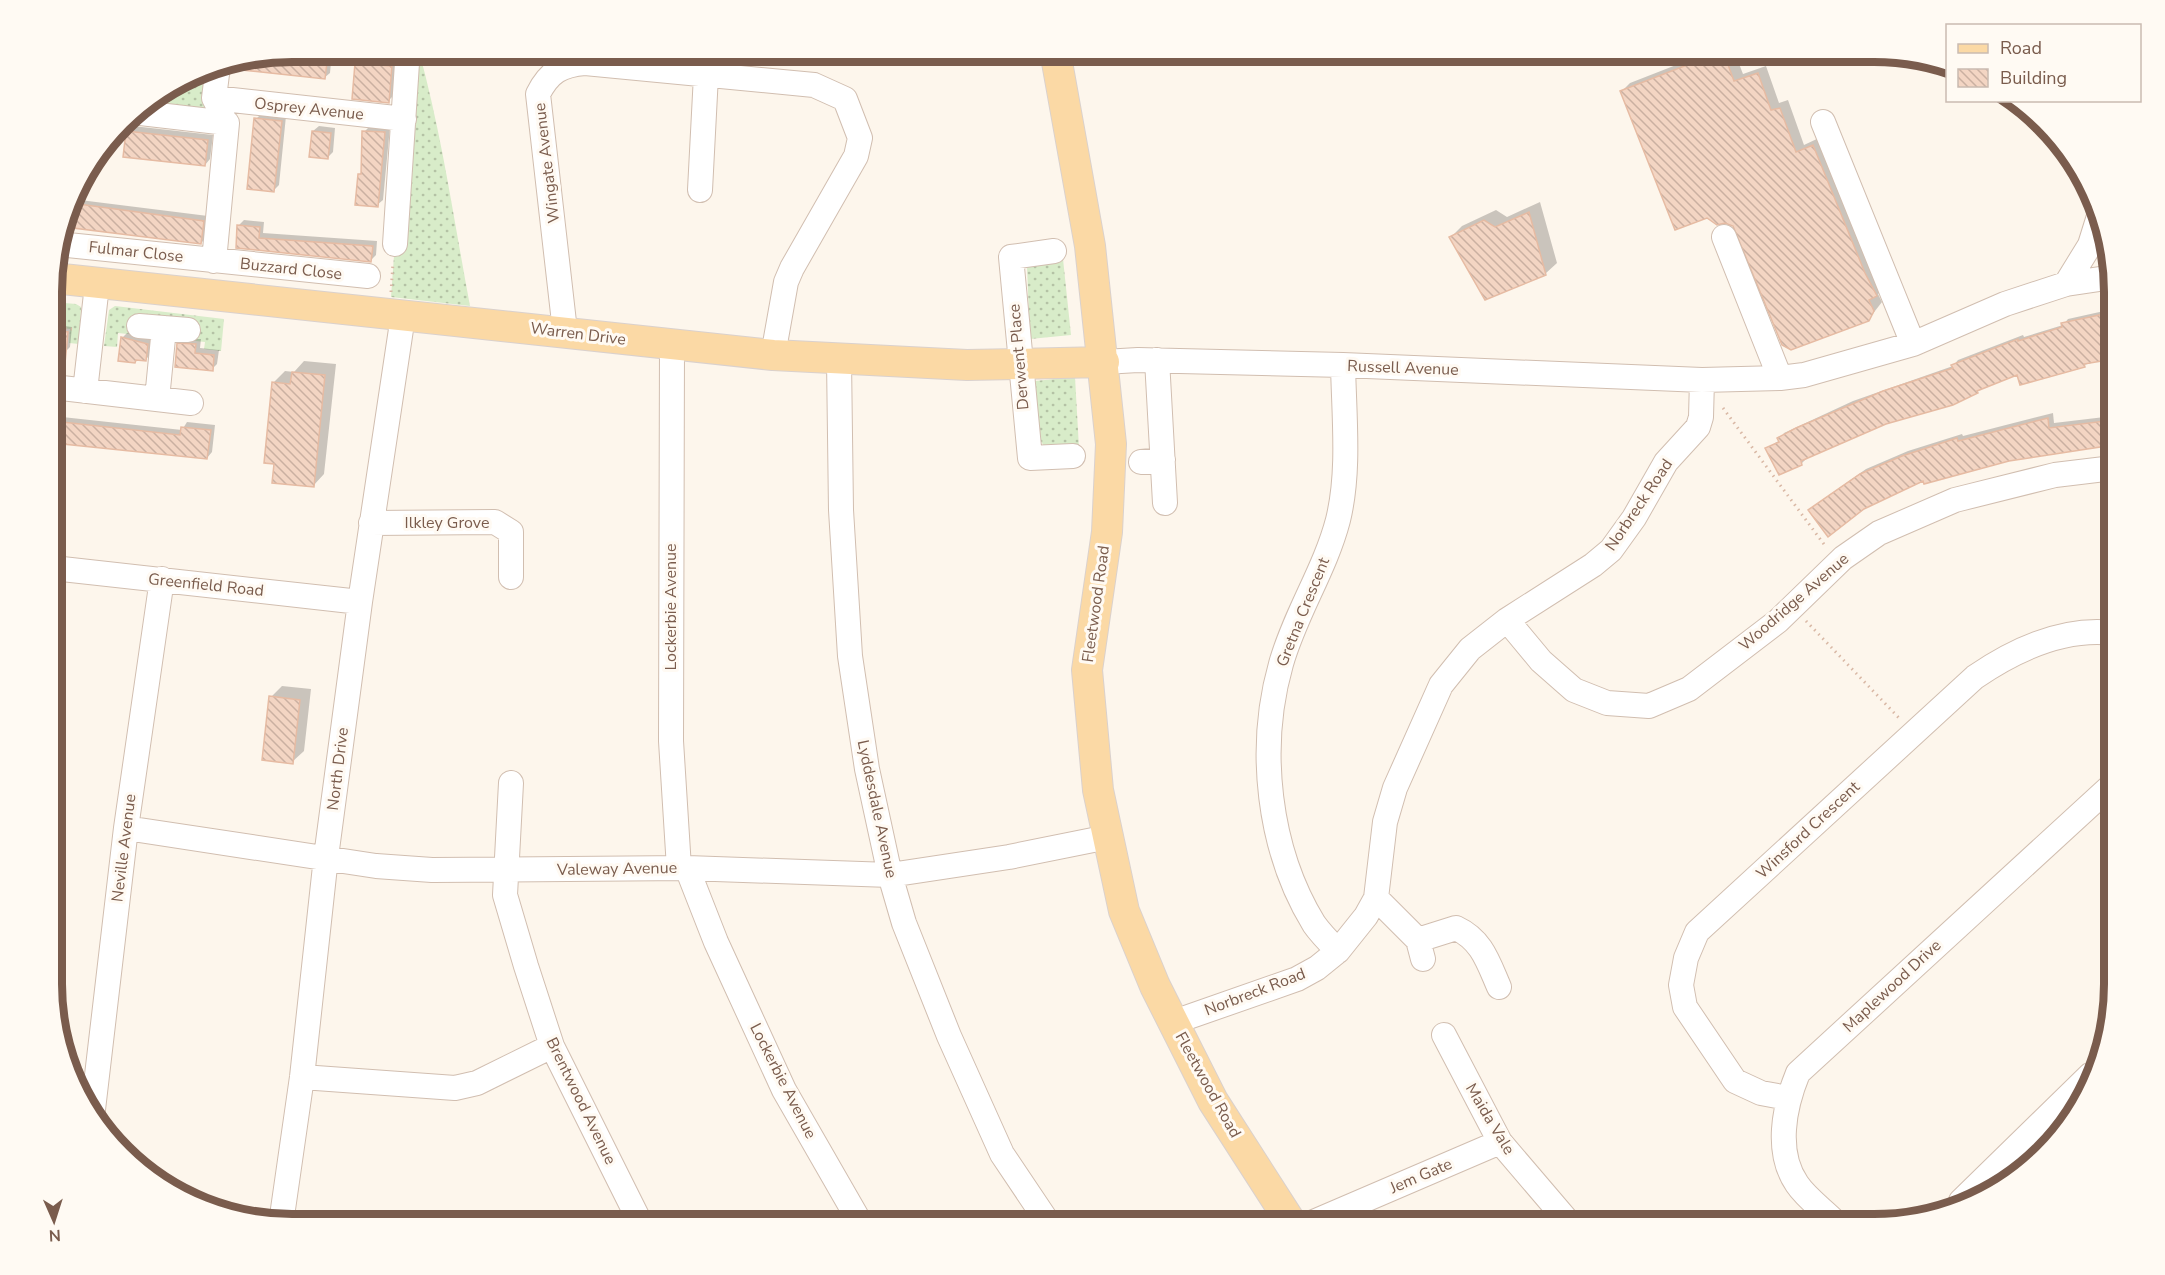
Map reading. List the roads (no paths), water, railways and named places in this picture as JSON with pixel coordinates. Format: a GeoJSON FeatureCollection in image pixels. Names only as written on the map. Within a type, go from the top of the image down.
{"type":"FeatureCollection","features":[{"type":"Feature","properties":{"kind":"main road","name":"Fleetwood Road"},"geometry":{"type":"LineString","coordinates":[[1058,62],[1090,246],[1111,444],[1110,495],[1086,670],[1098,789],[1124,911],[1155,986],[1213,1101],[1285,1214]]}},
{"type":"Feature","properties":{"kind":"main road","name":"Warren Drive"},"geometry":{"type":"LineString","coordinates":[[62,279],[397,316],[565,331],[773,355],[839,360],[1020,364],[1104,362]]}},
{"type":"Feature","properties":{"kind":"street"},"geometry":{"type":"LineString","coordinates":[[394,244],[407,62]]}},
{"type":"Feature","properties":{"kind":"street","name":"Wingate Avenue"},"geometry":{"type":"LineString","coordinates":[[565,331],[538,94],[545,81],[557,68],[585,63],[814,85],[845,99],[860,138],[856,156],[789,275],[773,355]]}},
{"type":"Feature","properties":{"kind":"street"},"geometry":{"type":"LineString","coordinates":[[214,261],[227,123],[214,98],[217,74]]}},
{"type":"Feature","properties":{"kind":"street"},"geometry":{"type":"LineString","coordinates":[[700,190],[706,75]]}},
{"type":"Feature","properties":{"kind":"street","name":"Osprey Avenue"},"geometry":{"type":"LineString","coordinates":[[214,98],[404,119]]}},
{"type":"Feature","properties":{"kind":"street"},"geometry":{"type":"LineString","coordinates":[[146,114],[227,123]]}},
{"type":"Feature","properties":{"kind":"street"},"geometry":{"type":"LineString","coordinates":[[1823,122],[1913,344]]}},
{"type":"Feature","properties":{"kind":"street"},"geometry":{"type":"LineString","coordinates":[[2066,284],[2090,245],[2095,229]]}},
{"type":"Feature","properties":{"kind":"street"},"geometry":{"type":"LineString","coordinates":[[1724,237],[1780,378]]}},
{"type":"Feature","properties":{"kind":"street","name":"Fulmar Close"},"geometry":{"type":"LineString","coordinates":[[66,245],[214,261]]}},
{"type":"Feature","properties":{"kind":"street","name":"Derwent Place"},"geometry":{"type":"LineString","coordinates":[[1054,251],[1011,257],[1020,364],[1030,458],[1073,456]]}},
{"type":"Feature","properties":{"kind":"street","name":"Buzzard Close"},"geometry":{"type":"LineString","coordinates":[[214,261],[368,276]]}},
{"type":"Feature","properties":{"kind":"street"},"geometry":{"type":"LineString","coordinates":[[1702,380],[1780,378],[1804,375],[1913,344],[2005,304],[2066,284],[2103,279]]}},
{"type":"Feature","properties":{"kind":"street"},"geometry":{"type":"LineString","coordinates":[[85,391],[97,285]]}},
{"type":"Feature","properties":{"kind":"street","name":"North Drive"},"geometry":{"type":"LineString","coordinates":[[282,1213],[302,1077],[326,857],[397,316]]}},
{"type":"Feature","properties":{"kind":"street"},"geometry":{"type":"LineString","coordinates":[[139,326],[188,330]]}},
{"type":"Feature","properties":{"kind":"street"},"geometry":{"type":"LineString","coordinates":[[62,388],[172,405],[164,328]]}},
{"type":"Feature","properties":{"kind":"street","name":"Lockerbie Avenue"},"geometry":{"type":"LineString","coordinates":[[672,345],[671,741],[683,868],[784,1090],[855,1214]]}},
{"type":"Feature","properties":{"kind":"street","name":"Lyddesdale Avenue"},"geometry":{"type":"LineString","coordinates":[[839,360],[841,510],[850,656],[867,769],[890,875],[904,923],[1002,1154],[1042,1214]]}},
{"type":"Feature","properties":{"kind":"street"},"geometry":{"type":"LineString","coordinates":[[1158,360],[1152,461],[1165,503]]}},
{"type":"Feature","properties":{"kind":"street","name":"Russell Avenue"},"geometry":{"type":"LineString","coordinates":[[1104,362],[1158,360],[1343,365],[1702,380]]}},
{"type":"Feature","properties":{"kind":"street","name":"Gretna Crescent"},"geometry":{"type":"LineString","coordinates":[[1338,951],[1315,925],[1294,883],[1281,847],[1269,786],[1273,700],[1281,663],[1338,518],[1344,458],[1343,365]]}},
{"type":"Feature","properties":{"kind":"street","name":"Norbreck Road"},"geometry":{"type":"LineString","coordinates":[[1174,1022],[1297,979],[1317,968],[1338,951],[1366,916],[1376,898],[1385,822],[1395,788],[1441,685],[1470,650],[1508,620],[1593,565],[1611,550],[1634,518],[1666,462],[1698,427],[1701,417],[1702,380]]}},
{"type":"Feature","properties":{"kind":"street","name":"Woodridge Avenue"},"geometry":{"type":"LineString","coordinates":[[1508,620],[1540,662],[1574,690],[1607,704],[1649,706],[1689,689],[1793,606],[1838,563],[1879,533],[1955,500],[2055,475],[2103,469]]}},
{"type":"Feature","properties":{"kind":"street","name":"Ilkley Grove"},"geometry":{"type":"LineString","coordinates":[[371,523],[495,522],[511,532],[511,577]]}},
{"type":"Feature","properties":{"kind":"street","name":"Greenfield Road"},"geometry":{"type":"LineString","coordinates":[[62,569],[360,602]]}},
{"type":"Feature","properties":{"kind":"street","name":"Neville Avenue"},"geometry":{"type":"LineString","coordinates":[[94,1101],[126,828],[162,579]]}},
{"type":"Feature","properties":{"kind":"street","name":"Winsford Crescent"},"geometry":{"type":"LineString","coordinates":[[1788,1098],[1761,1093],[1735,1081],[1685,1007],[1681,985],[1686,958],[1697,932],[1976,677],[2005,656],[2036,643],[2064,636],[2103,634]]}},
{"type":"Feature","properties":{"kind":"street","name":"Brentwood Avenue"},"geometry":{"type":"LineString","coordinates":[[511,783],[505,895],[552,1046],[636,1214]]}},
{"type":"Feature","properties":{"kind":"street","name":"Maplewood Drive"},"geometry":{"type":"LineString","coordinates":[[1827,1214],[1797,1184],[1784,1148],[1788,1098],[1798,1073],[2103,794]]}},
{"type":"Feature","properties":{"kind":"street","name":"Valeway Avenue"},"geometry":{"type":"LineString","coordinates":[[126,828],[376,866],[506,871],[683,868],[890,875],[1031,854],[1108,837]]}},
{"type":"Feature","properties":{"kind":"street"},"geometry":{"type":"LineString","coordinates":[[1376,898],[1421,950],[1456,928],[1470,935],[1480,945],[1499,987]]}},
{"type":"Feature","properties":{"kind":"street","name":"Maida Vale"},"geometry":{"type":"LineString","coordinates":[[1444,1035],[1500,1142],[1561,1214]]}},
{"type":"Feature","properties":{"kind":"street"},"geometry":{"type":"LineString","coordinates":[[302,1077],[454,1088],[477,1083],[552,1046]]}},
{"type":"Feature","properties":{"kind":"street"},"geometry":{"type":"LineString","coordinates":[[1972,1191],[2080,1085]]}},
{"type":"Feature","properties":{"kind":"street","name":"Jem Gate"},"geometry":{"type":"LineString","coordinates":[[1308,1214],[1500,1142]]}}]}
